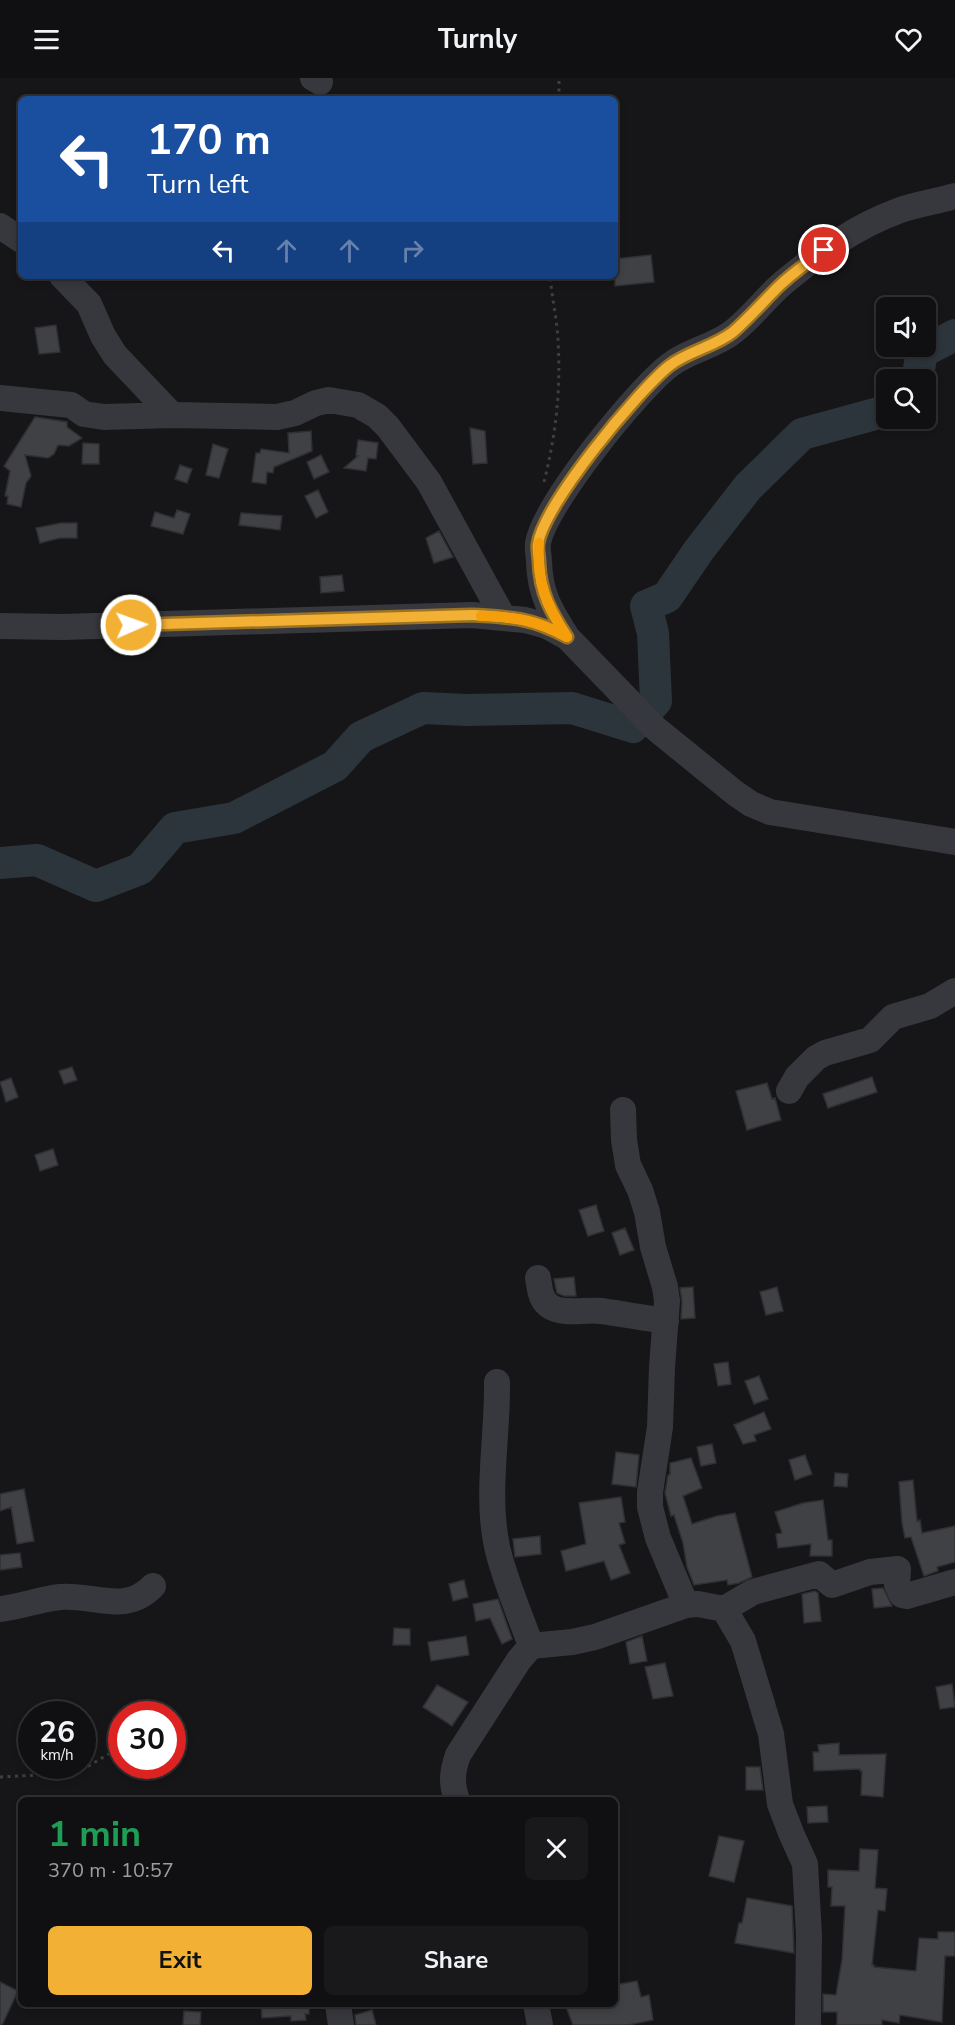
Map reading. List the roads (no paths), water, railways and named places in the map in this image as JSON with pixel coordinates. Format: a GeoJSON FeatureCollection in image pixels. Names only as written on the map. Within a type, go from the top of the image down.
{"type":"FeatureCollection","features":[{"type":"Feature","properties":{"kind":"street"},"geometry":{"type":"LineString","coordinates":[[955,196],[900,210],[840,239],[780,285],[731,333],[670,365],[644,390],[595,448],[559,500],[538,544],[539,573],[544,597],[567,637],[655,728],[735,793],[770,812],[955,842]]}},
{"type":"Feature","properties":{"kind":"street"},"geometry":{"type":"LineString","coordinates":[[0,226],[18,238]]}},
{"type":"Feature","properties":{"kind":"street"},"geometry":{"type":"LineString","coordinates":[[65,279],[89,304],[103,336],[115,355],[172,415]]}},
{"type":"Feature","properties":{"kind":"street"},"geometry":{"type":"LineString","coordinates":[[0,398],[71,405],[84,414],[104,417],[172,415],[277,417],[329,400],[349,402],[367,409],[388,427],[429,482],[503,617]]}},
{"type":"Feature","properties":{"kind":"street"},"geometry":{"type":"LineString","coordinates":[[0,626],[63,627],[445,616],[503,617],[546,626],[567,637]]}},
{"type":"Feature","properties":{"kind":"street"},"geometry":{"type":"LineString","coordinates":[[789,1091],[797,1077],[816,1058],[825,1053],[870,1040],[893,1017],[930,1006],[955,991]]}},
{"type":"Feature","properties":{"kind":"street"},"geometry":{"type":"LineString","coordinates":[[623,1110],[628,1165],[640,1190],[667,1301],[660,1427],[650,1492],[650,1507],[658,1538],[686,1605]]}},
{"type":"Feature","properties":{"kind":"street"},"geometry":{"type":"LineString","coordinates":[[538,1278],[540,1293],[544,1302],[551,1308],[600,1311],[666,1321]]}},
{"type":"Feature","properties":{"kind":"street"},"geometry":{"type":"LineString","coordinates":[[497,1382],[498,1409],[493,1457],[495,1530],[498,1551],[531,1646]]}},
{"type":"Feature","properties":{"kind":"street"},"geometry":{"type":"LineString","coordinates":[[456,1797],[452,1772],[458,1755],[519,1660],[531,1646],[595,1637],[686,1605],[698,1604],[724,1609],[753,1592],[819,1574],[832,1585],[870,1572],[898,1569],[897,1585],[902,1594],[907,1596],[955,1582]]}},
{"type":"Feature","properties":{"kind":"street"},"geometry":{"type":"LineString","coordinates":[[0,1609],[51,1598],[73,1596],[128,1602],[145,1594],[153,1586]]}},
{"type":"Feature","properties":{"kind":"street"},"geometry":{"type":"LineString","coordinates":[[724,1609],[743,1641],[771,1734],[780,1804],[805,1864],[809,1935],[808,2025]]}},
{"type":"Feature","properties":{"kind":"street"},"geometry":{"type":"LineString","coordinates":[[338,2007],[341,2025]]}},
{"type":"Feature","properties":{"kind":"street"},"geometry":{"type":"LineString","coordinates":[[537,2007],[540,2025]]}},
{"type":"Feature","properties":{"kind":"waterway"},"geometry":{"type":"LineString","coordinates":[[919,369],[922,352],[955,335]]}},
{"type":"Feature","properties":{"kind":"waterway"},"geometry":{"type":"LineString","coordinates":[[0,863],[37,860],[96,886],[140,869],[175,828],[234,818],[335,766],[361,737],[423,708],[467,710],[572,708],[633,727],[656,701],[653,633],[646,606],[667,597],[699,550],[748,487],[802,434],[876,414]]}}]}
